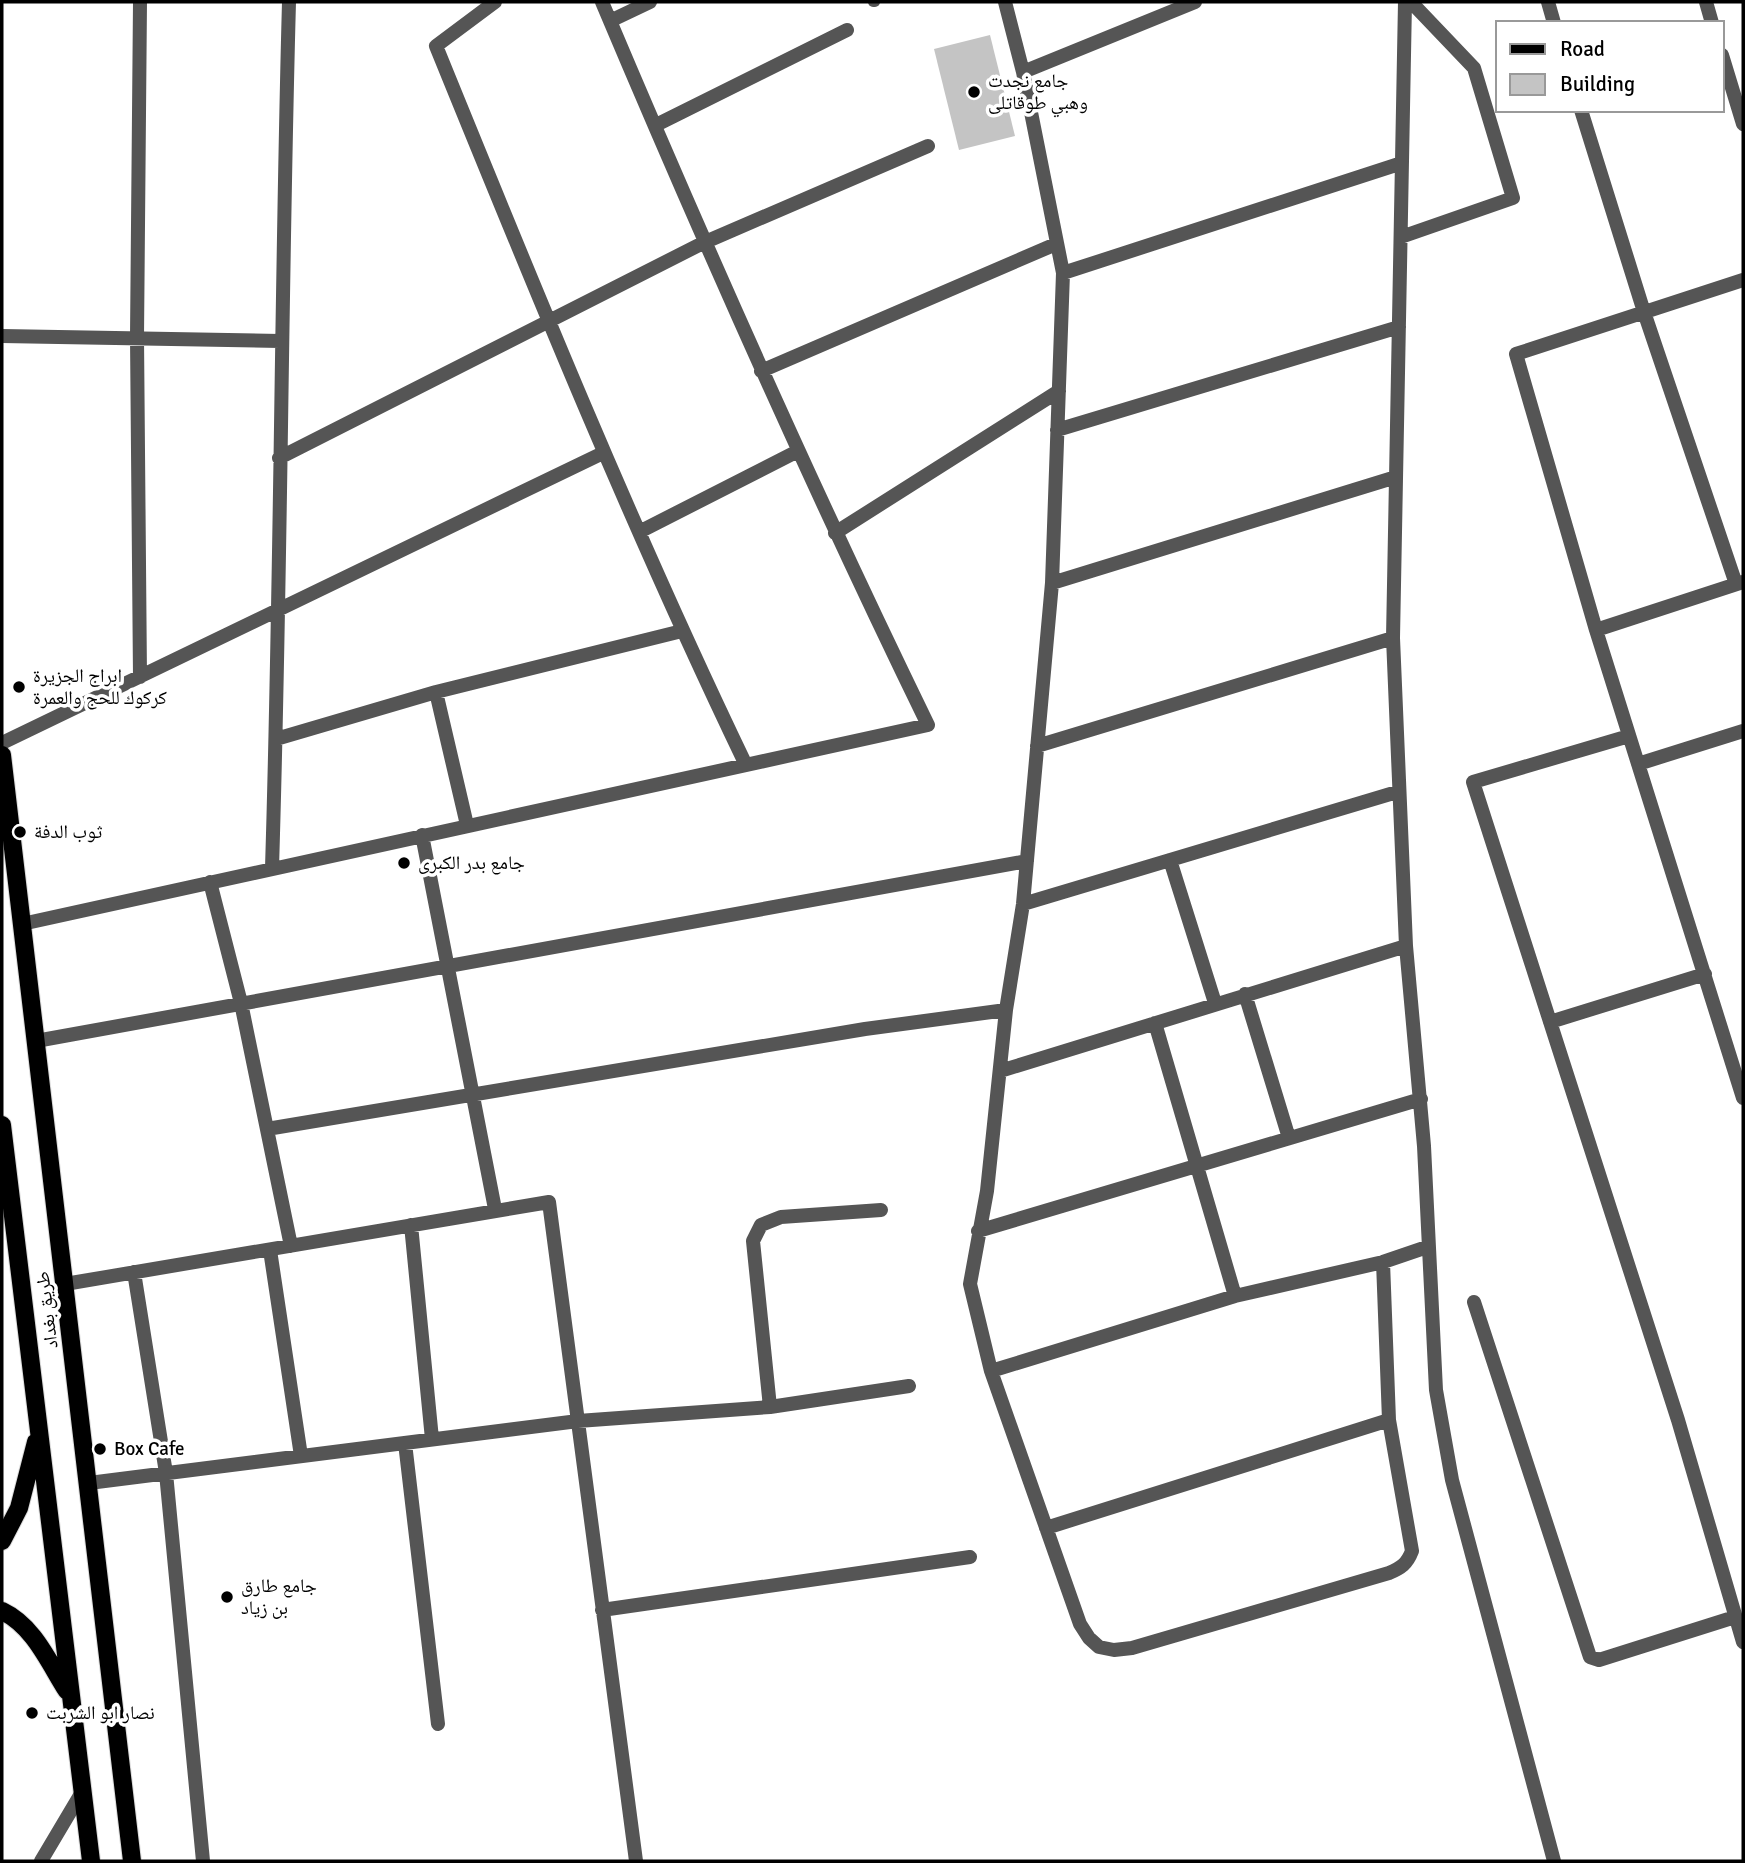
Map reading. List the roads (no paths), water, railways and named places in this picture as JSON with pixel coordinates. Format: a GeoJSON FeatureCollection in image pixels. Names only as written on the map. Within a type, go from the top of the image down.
{"type":"FeatureCollection","features":[{"type":"Feature","properties":{"kind":"main road","name":"طريق بغداد"},"geometry":{"type":"LineString","coordinates":[[2,755],[132,1861]]}},
{"type":"Feature","properties":{"kind":"main road","name":"طريق بغداد"},"geometry":{"type":"LineString","coordinates":[[2,1125],[91,1861]]}},
{"type":"Feature","properties":{"kind":"main road"},"geometry":{"type":"LineString","coordinates":[[2,1541],[19,1508],[39,1429]]}},
{"type":"Feature","properties":{"kind":"main road"},"geometry":{"type":"LineString","coordinates":[[2,1611],[18,1620],[32,1636],[71,1697]]}},
{"type":"Feature","properties":{"kind":"street"},"geometry":{"type":"LineString","coordinates":[[139,677],[137,337],[140,2]]}},
{"type":"Feature","properties":{"kind":"street"},"geometry":{"type":"LineString","coordinates":[[272,868],[280,611],[280,341],[289,2]]}},
{"type":"Feature","properties":{"kind":"street"},"geometry":{"type":"LineString","coordinates":[[495,2],[436,46],[603,453],[641,531],[682,631],[745,763]]}},
{"type":"Feature","properties":{"kind":"street"},"geometry":{"type":"LineString","coordinates":[[22,924],[745,763],[928,725],[835,533],[703,243],[656,125],[602,2]]}},
{"type":"Feature","properties":{"kind":"street"},"geometry":{"type":"LineString","coordinates":[[610,21],[650,2]]}},
{"type":"Feature","properties":{"kind":"street"},"geometry":{"type":"LineString","coordinates":[[1005,2],[1023,72],[1063,273],[1052,583],[1027,861],[1006,1010],[987,1191],[971,1284],[991,1371],[1046,1528],[1080,1624],[1099,1647],[1114,1650],[1157,1642],[1402,1567],[1412,1551],[1389,1420],[1383,1262]]}},
{"type":"Feature","properties":{"kind":"street"},"geometry":{"type":"LineString","coordinates":[[1023,72],[1195,2]]}},
{"type":"Feature","properties":{"kind":"street"},"geometry":{"type":"LineString","coordinates":[[1405,2],[1393,638],[1397,792],[1406,946],[1421,1099],[1436,1390],[1451,1480],[1554,1861]]}},
{"type":"Feature","properties":{"kind":"street"},"geometry":{"type":"LineString","coordinates":[[1401,237],[1513,198],[1474,68],[1411,2]]}},
{"type":"Feature","properties":{"kind":"street"},"geometry":{"type":"LineString","coordinates":[[1548,2],[1553,21]]}},
{"type":"Feature","properties":{"kind":"street"},"geometry":{"type":"LineString","coordinates":[[1706,2],[1711,21]]}},
{"type":"Feature","properties":{"kind":"street"},"geometry":{"type":"LineString","coordinates":[[656,125],[847,30]]}},
{"type":"Feature","properties":{"kind":"street"},"geometry":{"type":"LineString","coordinates":[[1724,62],[1743,124]]}},
{"type":"Feature","properties":{"kind":"street"},"geometry":{"type":"LineString","coordinates":[[1582,112],[1644,312],[1740,583],[1596,630]]}},
{"type":"Feature","properties":{"kind":"street"},"geometry":{"type":"LineString","coordinates":[[279,458],[549,324],[703,243],[928,146]]}},
{"type":"Feature","properties":{"kind":"street"},"geometry":{"type":"LineString","coordinates":[[1063,273],[1402,163]]}},
{"type":"Feature","properties":{"kind":"street"},"geometry":{"type":"LineString","coordinates":[[761,371],[1056,244]]}},
{"type":"Feature","properties":{"kind":"street"},"geometry":{"type":"LineString","coordinates":[[1743,281],[1516,354],[1596,630],[1743,1098]]}},
{"type":"Feature","properties":{"kind":"street"},"geometry":{"type":"LineString","coordinates":[[1057,430],[1399,327]]}},
{"type":"Feature","properties":{"kind":"street"},"geometry":{"type":"LineString","coordinates":[[2,336],[280,341]]}},
{"type":"Feature","properties":{"kind":"street"},"geometry":{"type":"LineString","coordinates":[[835,533],[1059,391]]}},
{"type":"Feature","properties":{"kind":"street"},"geometry":{"type":"LineString","coordinates":[[641,531],[798,450]]}},
{"type":"Feature","properties":{"kind":"street"},"geometry":{"type":"LineString","coordinates":[[2,743],[603,453]]}},
{"type":"Feature","properties":{"kind":"street"},"geometry":{"type":"LineString","coordinates":[[1052,583],[1396,477]]}},
{"type":"Feature","properties":{"kind":"street"},"geometry":{"type":"LineString","coordinates":[[276,739],[436,692],[682,631]]}},
{"type":"Feature","properties":{"kind":"street"},"geometry":{"type":"LineString","coordinates":[[1037,746],[1393,638]]}},
{"type":"Feature","properties":{"kind":"street"},"geometry":{"type":"LineString","coordinates":[[436,692],[467,825]]}},
{"type":"Feature","properties":{"kind":"street"},"geometry":{"type":"LineString","coordinates":[[1638,764],[1743,731]]}},
{"type":"Feature","properties":{"kind":"street"},"geometry":{"type":"LineString","coordinates":[[1629,736],[1472,782],[1678,1420],[1743,1639]]}},
{"type":"Feature","properties":{"kind":"street"},"geometry":{"type":"LineString","coordinates":[[1023,904],[1397,792]]}},
{"type":"Feature","properties":{"kind":"street"},"geometry":{"type":"LineString","coordinates":[[422,835],[495,1209]]}},
{"type":"Feature","properties":{"kind":"street"},"geometry":{"type":"LineString","coordinates":[[1170,860],[1214,1003]]}},
{"type":"Feature","properties":{"kind":"street"},"geometry":{"type":"LineString","coordinates":[[36,1041],[1027,861]]}},
{"type":"Feature","properties":{"kind":"street"},"geometry":{"type":"LineString","coordinates":[[210,882],[241,1003],[291,1246]]}},
{"type":"Feature","properties":{"kind":"street"},"geometry":{"type":"LineString","coordinates":[[1000,1072],[1214,1003],[1406,946]]}},
{"type":"Feature","properties":{"kind":"street"},"geometry":{"type":"LineString","coordinates":[[1549,1023],[1705,974]]}},
{"type":"Feature","properties":{"kind":"street"},"geometry":{"type":"LineString","coordinates":[[1245,994],[1289,1138]]}},
{"type":"Feature","properties":{"kind":"street"},"geometry":{"type":"LineString","coordinates":[[267,1129],[865,1029],[1006,1010]]}},
{"type":"Feature","properties":{"kind":"street"},"geometry":{"type":"LineString","coordinates":[[1155,1023],[1235,1296]]}},
{"type":"Feature","properties":{"kind":"street"},"geometry":{"type":"LineString","coordinates":[[978,1231],[1421,1099]]}},
{"type":"Feature","properties":{"kind":"street"},"geometry":{"type":"LineString","coordinates":[[65,1284],[495,1209],[549,1202],[636,1861]]}},
{"type":"Feature","properties":{"kind":"street"},"geometry":{"type":"LineString","coordinates":[[770,1407],[753,1241],[761,1225],[781,1217],[881,1210]]}},
{"type":"Feature","properties":{"kind":"street"},"geometry":{"type":"LineString","coordinates":[[411,1225],[432,1439]]}},
{"type":"Feature","properties":{"kind":"street"},"geometry":{"type":"LineString","coordinates":[[991,1371],[1235,1296],[1383,1262],[1427,1247]]}},
{"type":"Feature","properties":{"kind":"street"},"geometry":{"type":"LineString","coordinates":[[270,1250],[301,1456]]}},
{"type":"Feature","properties":{"kind":"street"},"geometry":{"type":"LineString","coordinates":[[134,1272],[166,1473],[203,1861]]}},
{"type":"Feature","properties":{"kind":"street"},"geometry":{"type":"LineString","coordinates":[[1474,1302],[1590,1657],[1599,1660],[1735,1617]]}},
{"type":"Feature","properties":{"kind":"street"},"geometry":{"type":"LineString","coordinates":[[89,1483],[578,1420],[770,1407],[909,1386]]}},
{"type":"Feature","properties":{"kind":"street"},"geometry":{"type":"LineString","coordinates":[[1046,1528],[1389,1420]]}},
{"type":"Feature","properties":{"kind":"street"},"geometry":{"type":"LineString","coordinates":[[405,1443],[438,1724]]}},
{"type":"Feature","properties":{"kind":"street"},"geometry":{"type":"LineString","coordinates":[[602,1610],[970,1557]]}},
{"type":"Feature","properties":{"kind":"street"},"geometry":{"type":"LineString","coordinates":[[41,1861],[82,1792]]}},
{"type":"Feature","properties":{"kind":"place","name":"جامع نجدت وهبي طوقاتلى"},"geometry":{"type":"Point","coordinates":[974,92]}},
{"type":"Feature","properties":{"kind":"place","name":"ابراج الجزيرة كركوك للحج والعمرة"},"geometry":{"type":"Point","coordinates":[19,687]}},
{"type":"Feature","properties":{"kind":"place","name":"ثوب الدفة"},"geometry":{"type":"Point","coordinates":[20,832]}},
{"type":"Feature","properties":{"kind":"place","name":"جامع بدر الكبرى"},"geometry":{"type":"Point","coordinates":[404,863]}},
{"type":"Feature","properties":{"kind":"place","name":"Box Cafe"},"geometry":{"type":"Point","coordinates":[100,1449]}},
{"type":"Feature","properties":{"kind":"place","name":"جامع طارق بن زياد"},"geometry":{"type":"Point","coordinates":[227,1597]}},
{"type":"Feature","properties":{"kind":"place","name":"نصار ابو الشربت"},"geometry":{"type":"Point","coordinates":[32,1713]}}]}
